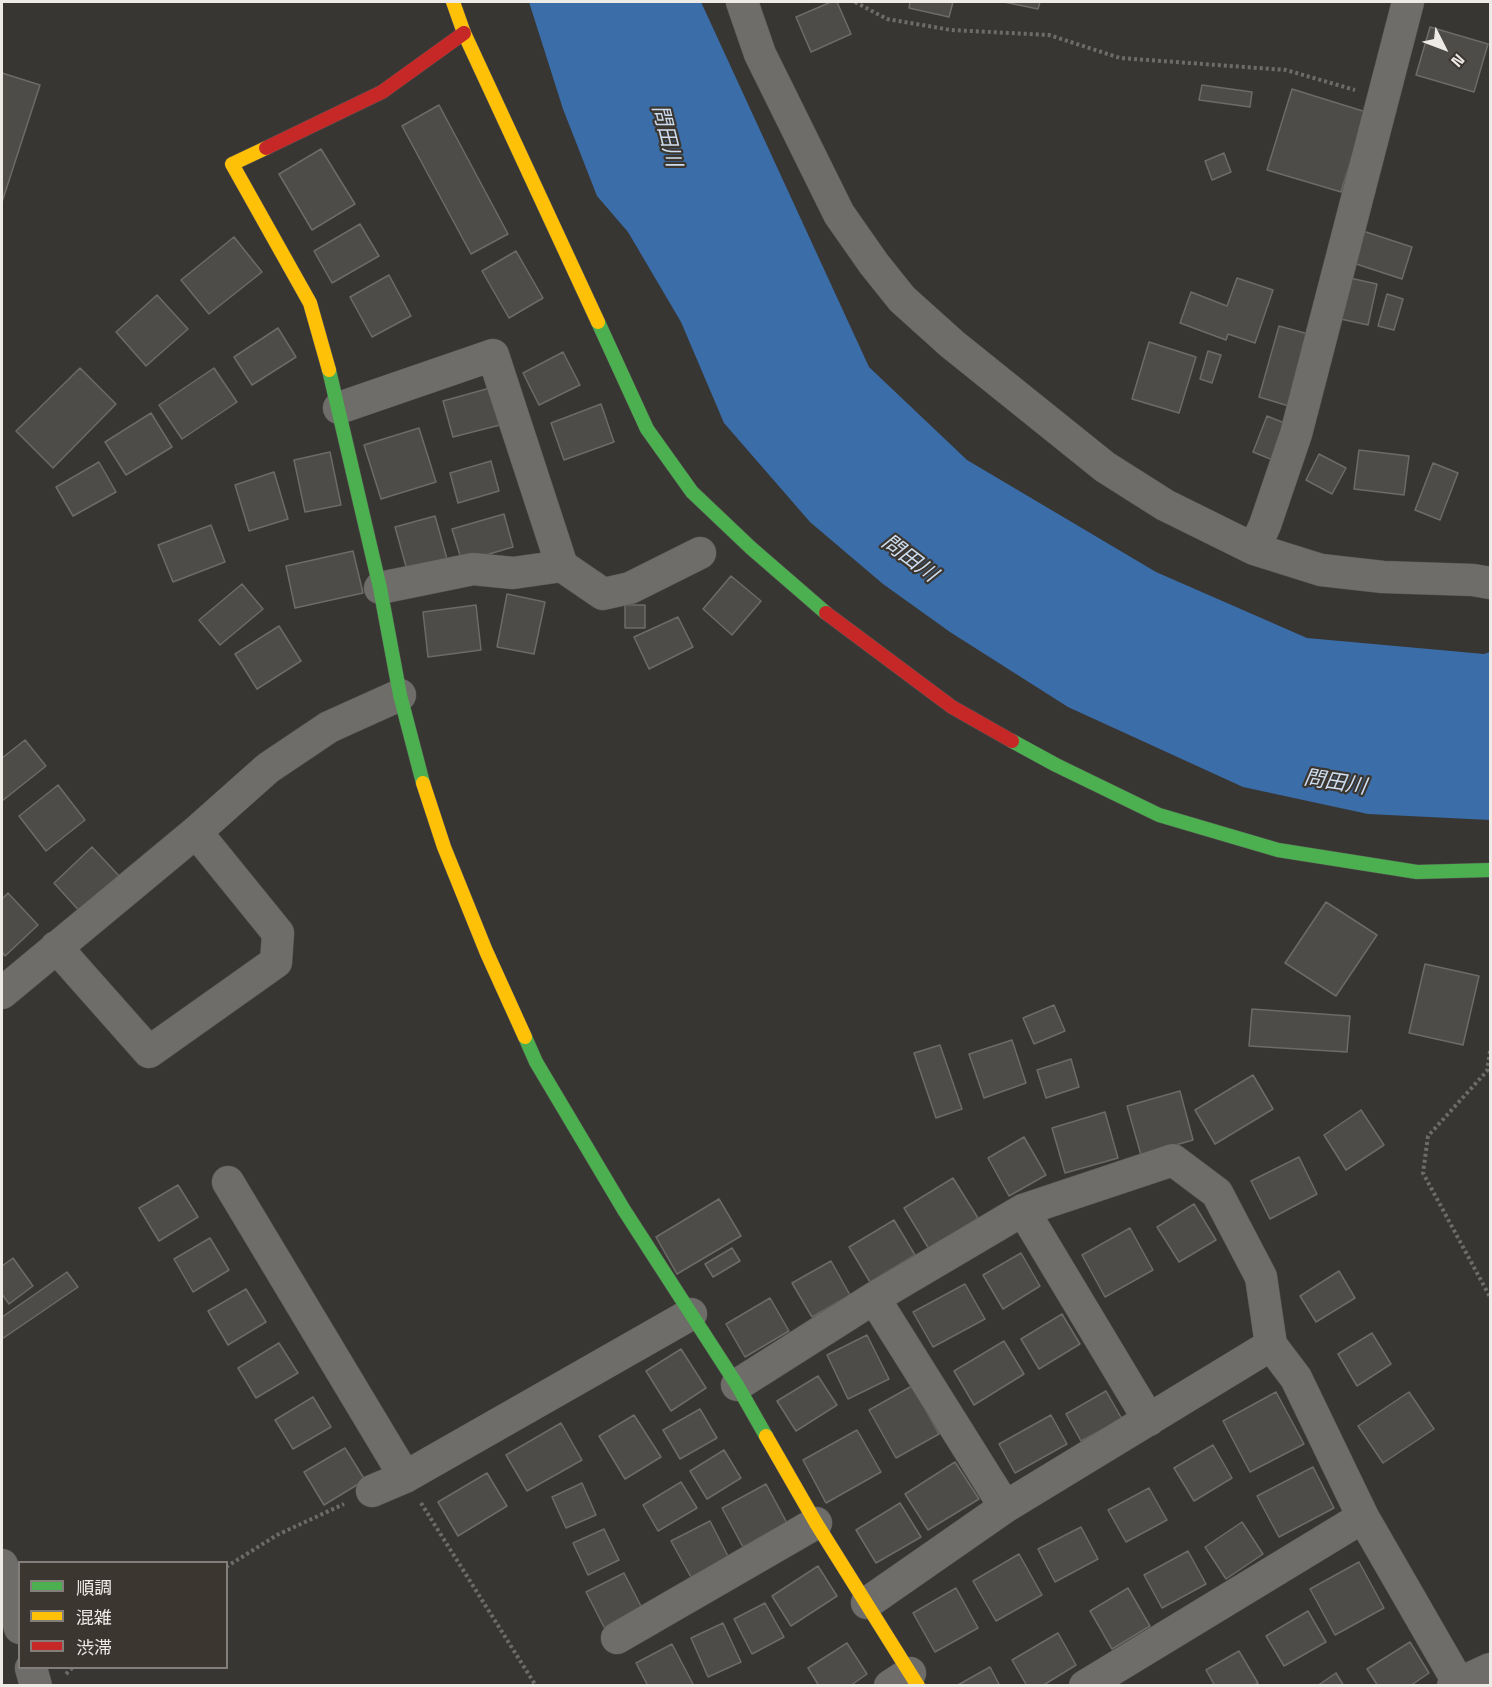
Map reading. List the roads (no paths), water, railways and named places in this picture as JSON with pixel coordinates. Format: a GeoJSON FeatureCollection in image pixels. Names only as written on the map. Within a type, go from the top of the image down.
{"type":"FeatureCollection","features":[{"type":"Feature","properties":{"kind":"street"},"geometry":{"type":"LineString","coordinates":[[453,2],[464,33],[647,429],[692,492],[751,548],[840,625],[952,707],[1056,765],[1159,815],[1278,850],[1417,872],[1491,870]]}},
{"type":"Feature","properties":{"kind":"street"},"geometry":{"type":"LineString","coordinates":[[742,2],[760,54],[839,214],[874,264],[902,299],[952,344],[1106,467],[1165,505],[1254,549],[1322,570],[1383,577],[1473,580],[1491,583]]}},
{"type":"Feature","properties":{"kind":"street"},"geometry":{"type":"LineString","coordinates":[[1254,549],[1265,525],[1296,434],[1408,2]]}},
{"type":"Feature","properties":{"kind":"street"},"geometry":{"type":"LineString","coordinates":[[464,33],[382,92],[232,164],[310,303],[339,408],[415,757],[444,847],[486,951],[536,1062],[624,1210],[737,1385],[816,1523],[867,1603],[906,1681]]}},
{"type":"Feature","properties":{"kind":"street"},"geometry":{"type":"LineString","coordinates":[[339,408],[493,355],[562,566],[603,594],[630,588],[700,553]]}},
{"type":"Feature","properties":{"kind":"street"},"geometry":{"type":"LineString","coordinates":[[380,588],[473,569],[513,573],[562,566]]}},
{"type":"Feature","properties":{"kind":"street"},"geometry":{"type":"LineString","coordinates":[[2,993],[196,832],[268,768],[329,727],[400,695]]}},
{"type":"Feature","properties":{"kind":"street"},"geometry":{"type":"LineString","coordinates":[[56,947],[149,1052],[276,962],[278,933],[196,832]]}},
{"type":"Feature","properties":{"kind":"street"},"geometry":{"type":"LineString","coordinates":[[737,1385],[874,1298],[1023,1210],[1173,1160],[1217,1193],[1261,1277],[1271,1344],[1296,1378],[1363,1517],[1456,1684],[1491,1670]]}},
{"type":"Feature","properties":{"kind":"street"},"geometry":{"type":"LineString","coordinates":[[228,1182],[405,1477]]}},
{"type":"Feature","properties":{"kind":"street"},"geometry":{"type":"LineString","coordinates":[[1023,1210],[1149,1420]]}},
{"type":"Feature","properties":{"kind":"street"},"geometry":{"type":"LineString","coordinates":[[874,1298],[1005,1507]]}},
{"type":"Feature","properties":{"kind":"street"},"geometry":{"type":"LineString","coordinates":[[372,1491],[405,1477],[691,1314]]}},
{"type":"Feature","properties":{"kind":"street"},"geometry":{"type":"LineString","coordinates":[[867,1603],[1005,1507],[1271,1344]]}},
{"type":"Feature","properties":{"kind":"street"},"geometry":{"type":"LineString","coordinates":[[1085,1686],[1363,1517]]}},
{"type":"Feature","properties":{"kind":"street"},"geometry":{"type":"LineString","coordinates":[[617,1638],[816,1523]]}},
{"type":"Feature","properties":{"kind":"street"},"geometry":{"type":"LineString","coordinates":[[2,1565],[18,1621]]}},
{"type":"Feature","properties":{"kind":"street"},"geometry":{"type":"LineString","coordinates":[[31,1669],[36,1686]]}},
{"type":"Feature","properties":{"kind":"water","name":"問田川"},"geometry":{"type":"Polygon","coordinates":[[[529,2],[701,2],[869,367],[967,460],[1156,572],[1307,638],[1484,654],[1490,652],[1490,820],[1368,814],[1243,787],[1068,707],[950,632],[883,584],[810,522],[724,423],[681,322],[628,232],[597,196],[563,109],[529,2]]]}}]}
